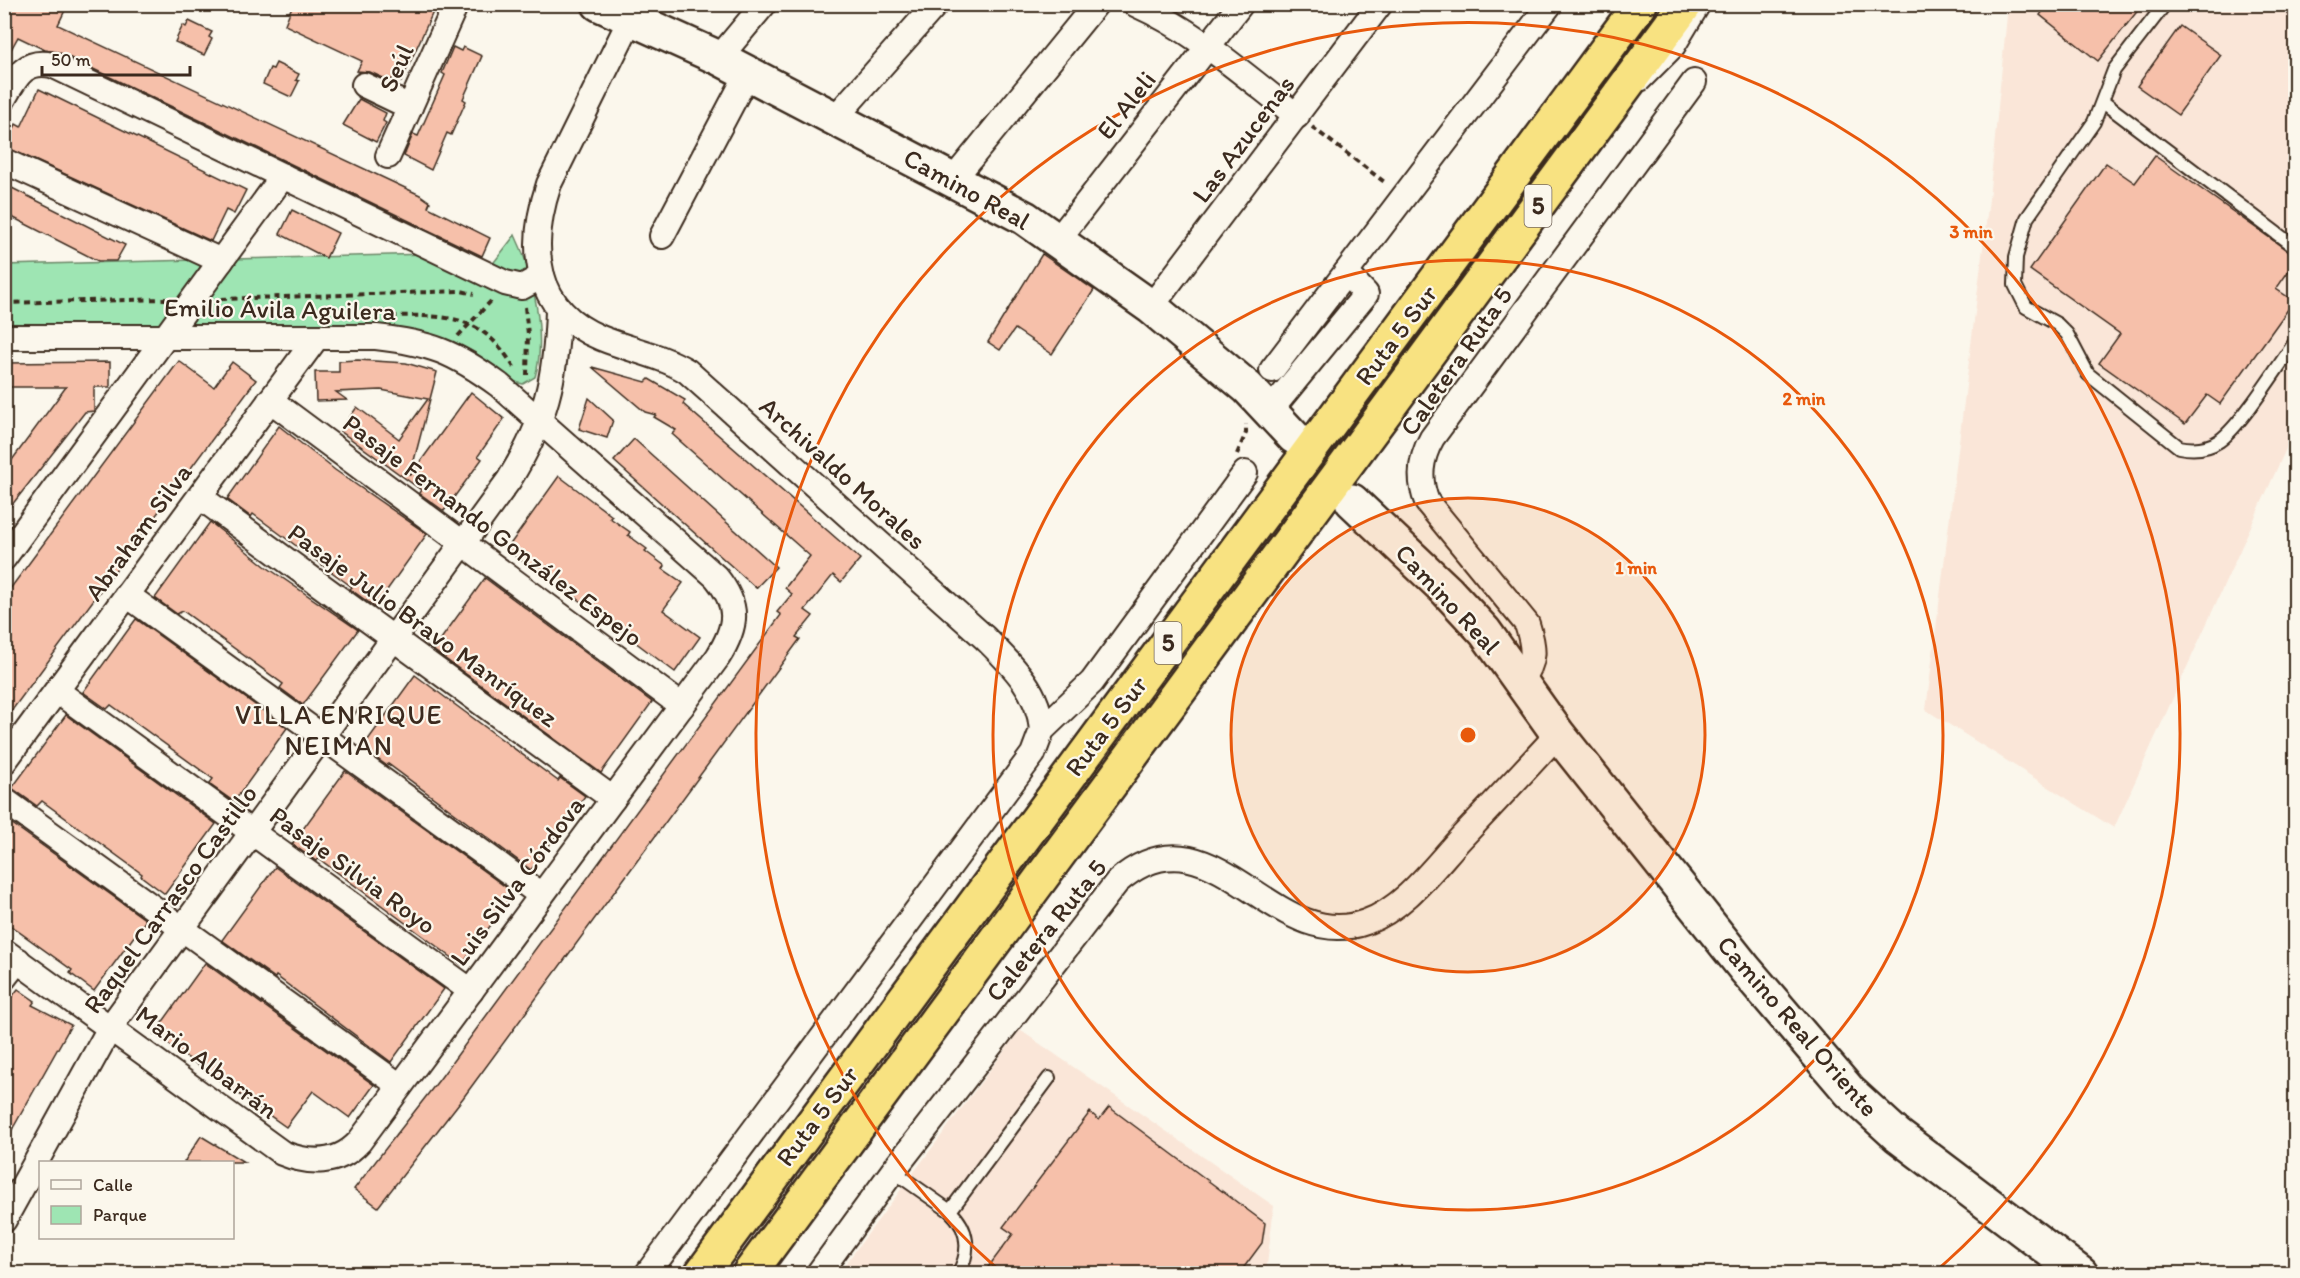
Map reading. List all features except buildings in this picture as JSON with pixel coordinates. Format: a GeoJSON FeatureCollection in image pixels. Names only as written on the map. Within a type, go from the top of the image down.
{"type":"FeatureCollection","features":[{"type":"Feature","properties":{"kind":"highway","name":"Ruta 5 Sur"},"geometry":{"type":"LineString","coordinates":[[701,1274],[1640,4]]}},
{"type":"Feature","properties":{"kind":"highway","name":"Ruta 5 Sur"},"geometry":{"type":"LineString","coordinates":[[749,1274],[1686,4]]}},
{"type":"Feature","properties":{"kind":"street","name":"Seúl"},"geometry":{"type":"LineString","coordinates":[[388,156],[456,4]]}},
{"type":"Feature","properties":{"kind":"street","name":"Camino Real"},"geometry":{"type":"LineString","coordinates":[[599,4],[719,58],[1025,218],[1151,307],[1248,388],[1257,414],[1294,437]]}},
{"type":"Feature","properties":{"kind":"street"},"geometry":{"type":"LineString","coordinates":[[719,58],[764,4]]}},
{"type":"Feature","properties":{"kind":"street"},"geometry":{"type":"LineString","coordinates":[[835,118],[936,4]]}},
{"type":"Feature","properties":{"kind":"street"},"geometry":{"type":"LineString","coordinates":[[953,180],[1096,4]]}},
{"type":"Feature","properties":{"kind":"street"},"geometry":{"type":"LineString","coordinates":[[1136,4],[1168,18],[1208,46],[1297,116]]}},
{"type":"Feature","properties":{"kind":"street","name":"El Aleli"},"geometry":{"type":"LineString","coordinates":[[1057,241],[1241,4]]}},
{"type":"Feature","properties":{"kind":"street","name":"Las Azucenas"},"geometry":{"type":"LineString","coordinates":[[1151,307],[1380,4]]}},
{"type":"Feature","properties":{"kind":"street"},"geometry":{"type":"LineString","coordinates":[[1272,370],[1550,4]]}},
{"type":"Feature","properties":{"kind":"street"},"geometry":{"type":"LineString","coordinates":[[558,310],[542,276],[536,240],[540,214],[549,184],[631,18]]}},
{"type":"Feature","properties":{"kind":"street"},"geometry":{"type":"LineString","coordinates":[[4,98],[17,74],[24,69],[38,63],[52,65],[284,176],[498,292],[522,287],[542,276]]}},
{"type":"Feature","properties":{"kind":"street"},"geometry":{"type":"LineString","coordinates":[[662,236],[748,73]]}},
{"type":"Feature","properties":{"kind":"street","name":"Caletera Ruta 5"},"geometry":{"type":"LineString","coordinates":[[1520,682],[1534,658],[1533,644],[1527,624],[1427,502],[1421,479],[1423,458],[1432,438],[1694,82]]}},
{"type":"Feature","properties":{"kind":"street"},"geometry":{"type":"LineString","coordinates":[[364,85],[410,106]]}},
{"type":"Feature","properties":{"kind":"street"},"geometry":{"type":"LineString","coordinates":[[4,160],[221,261]]}},
{"type":"Feature","properties":{"kind":"street"},"geometry":{"type":"LineString","coordinates":[[4,558],[13,531],[168,336],[284,176]]}},
{"type":"Feature","properties":{"kind":"street"},"geometry":{"type":"LineString","coordinates":[[1257,414],[1366,294],[1346,273]]}},
{"type":"Feature","properties":{"kind":"street","name":"Raquel Carrasco Castillo"},"geometry":{"type":"LineString","coordinates":[[7,1210],[111,1026],[509,480],[541,422],[555,362],[558,310]]}},
{"type":"Feature","properties":{"kind":"street","name":"Archivaldo Morales"},"geometry":{"type":"LineString","coordinates":[[558,310],[578,326],[599,338],[668,361],[687,371],[992,644],[1023,678],[1041,712],[1042,730]]}},
{"type":"Feature","properties":{"kind":"street","name":"Emilio Ávila Aguilera"},"geometry":{"type":"LineString","coordinates":[[4,337],[168,336],[244,339],[376,337],[410,340],[447,351],[499,385],[716,577],[730,597],[734,613]]}},
{"type":"Feature","properties":{"kind":"street","name":"Abraham Silva"},"geometry":{"type":"LineString","coordinates":[[4,762],[317,337]]}},
{"type":"Feature","properties":{"kind":"street","name":"Pasaje Fernando González Espejo"},"geometry":{"type":"LineString","coordinates":[[270,400],[682,706]]}},
{"type":"Feature","properties":{"kind":"street"},"geometry":{"type":"LineString","coordinates":[[647,1274],[1033,754],[1042,730],[1092,682],[1245,473]]}},
{"type":"Feature","properties":{"kind":"street","name":"Pasaje Julio Bravo Manríquez"},"geometry":{"type":"LineString","coordinates":[[200,497],[613,799]]}},
{"type":"Feature","properties":{"kind":"street","name":"Camino Real"},"geometry":{"type":"LineString","coordinates":[[1352,501],[1470,614],[1558,734]]}},
{"type":"Feature","properties":{"kind":"street"},"geometry":{"type":"LineString","coordinates":[[127,595],[542,896]]}},
{"type":"Feature","properties":{"kind":"street","name":"Luis Silva Córdova"},"geometry":{"type":"LineString","coordinates":[[322,1161],[350,1152],[400,1086],[682,706],[725,645],[732,631],[734,613]]}},
{"type":"Feature","properties":{"kind":"street","name":"Pasaje Silvia Royo"},"geometry":{"type":"LineString","coordinates":[[57,691],[471,991]]}},
{"type":"Feature","properties":{"kind":"street","name":"Caletera Ruta 5"},"geometry":{"type":"LineString","coordinates":[[818,1274],[893,1171],[1117,882],[1128,872],[1146,862],[1165,857],[1192,858],[1216,868],[1287,913],[1313,924],[1341,927],[1366,922],[1388,911],[1419,884],[1558,734]]}},
{"type":"Feature","properties":{"kind":"street","name":"Camino Real Oriente"},"geometry":{"type":"LineString","coordinates":[[1558,734],[1746,969],[1850,1092],[1897,1135],[2081,1274]]}},
{"type":"Feature","properties":{"kind":"street"},"geometry":{"type":"LineString","coordinates":[[4,800],[400,1086]]}},
{"type":"Feature","properties":{"kind":"street","name":"Mario Albarrán"},"geometry":{"type":"LineString","coordinates":[[9,963],[111,1026],[282,1153],[303,1160],[322,1161]]}},
{"type":"Feature","properties":{"kind":"lane"},"geometry":{"type":"LineString","coordinates":[[1610,108],[1663,66],[1692,28],[1705,4]]}},
{"type":"Feature","properties":{"kind":"lane"},"geometry":{"type":"LineString","coordinates":[[2165,4],[2114,70],[2103,102],[2087,133],[2027,218],[2016,257],[2015,285],[2026,307],[2056,324],[2067,334],[2088,374],[2179,447],[2208,447],[2226,435],[2295,341]]}},
{"type":"Feature","properties":{"kind":"lane"},"geometry":{"type":"LineString","coordinates":[[2103,102],[2295,248]]}},
{"type":"Feature","properties":{"kind":"lane"},"geometry":{"type":"LineString","coordinates":[[950,1211],[1049,1078]]}},
{"type":"Feature","properties":{"kind":"lane"},"geometry":{"type":"LineString","coordinates":[[893,1171],[950,1211],[961,1224],[967,1242],[964,1264],[958,1274]]}},
{"type":"Feature","properties":{"kind":"path"},"geometry":{"type":"LineString","coordinates":[[1297,116],[1405,197]]}},
{"type":"Feature","properties":{"kind":"path"},"geometry":{"type":"LineString","coordinates":[[198,292],[205,299],[461,291],[498,292]]}},
{"type":"Feature","properties":{"kind":"path"},"geometry":{"type":"LineString","coordinates":[[447,351],[498,292]]}},
{"type":"Feature","properties":{"kind":"path"},"geometry":{"type":"LineString","coordinates":[[4,303],[173,299]]}},
{"type":"Feature","properties":{"kind":"path"},"geometry":{"type":"LineString","coordinates":[[1245,473],[1237,458],[1246,433],[1257,414]]}},
{"type":"Feature","properties":{"kind":"shaded area"},"geometry":{"type":"Polygon","coordinates":[[[2008,5],[2295,5],[2295,429],[2114,828],[1926,710],[1989,199],[2008,5]]]}},
{"type":"Feature","properties":{"kind":"shaded area"},"geometry":{"type":"Polygon","coordinates":[[[1020,1030],[1274,1206],[1266,1273],[838,1274],[1020,1030]]]}},
{"type":"Feature","properties":{"kind":"green space"},"geometry":{"type":"Polygon","coordinates":[[[515,235],[527,267],[539,324],[535,377],[523,384],[510,379],[477,354],[458,344],[428,334],[397,328],[5,327],[4,265],[429,254],[481,279],[515,235]]]}},
{"type":"Feature","properties":{"kind":"district","name":"VILLA ENRIQUE NEIMAN"},"geometry":{"type":"Point","coordinates":[339,730]}}]}
